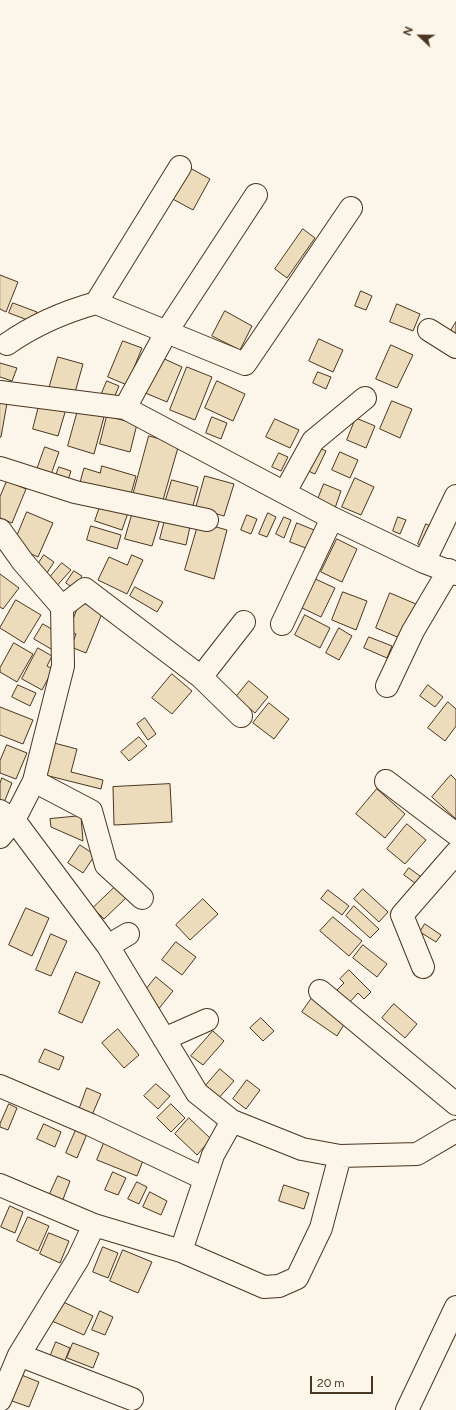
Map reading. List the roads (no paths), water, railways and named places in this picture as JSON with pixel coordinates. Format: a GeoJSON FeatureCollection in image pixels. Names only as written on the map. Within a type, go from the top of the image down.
{"type":"FeatureCollection","features":[{"type":"Feature","properties":{"kind":"street"},"geometry":{"type":"LineString","coordinates":[[96,303],[180,167]]}},
{"type":"Feature","properties":{"kind":"street"},"geometry":{"type":"LineString","coordinates":[[125,408],[167,330],[256,195]]}},
{"type":"Feature","properties":{"kind":"street"},"geometry":{"type":"LineString","coordinates":[[6,344],[23,333],[69,311],[96,303],[167,330],[245,364],[350,208]]}},
{"type":"Feature","properties":{"kind":"street"},"geometry":{"type":"LineString","coordinates":[[429,330],[456,347]]}},
{"type":"Feature","properties":{"kind":"street"},"geometry":{"type":"LineString","coordinates":[[0,392],[125,408],[332,518],[424,562],[453,572],[413,631],[387,686]]}},
{"type":"Feature","properties":{"kind":"street"},"geometry":{"type":"LineString","coordinates":[[285,492],[313,441],[366,398]]}},
{"type":"Feature","properties":{"kind":"street"},"geometry":{"type":"LineString","coordinates":[[0,468],[75,492],[207,520]]}},
{"type":"Feature","properties":{"kind":"street"},"geometry":{"type":"LineString","coordinates":[[424,562],[456,496]]}},
{"type":"Feature","properties":{"kind":"street"},"geometry":{"type":"LineString","coordinates":[[282,624],[332,518]]}},
{"type":"Feature","properties":{"kind":"street"},"geometry":{"type":"LineString","coordinates":[[0,530],[23,562],[62,607],[63,666],[34,781],[7,816],[0,837]]}},
{"type":"Feature","properties":{"kind":"street"},"geometry":{"type":"LineString","coordinates":[[62,607],[85,589],[201,677],[241,716]]}},
{"type":"Feature","properties":{"kind":"street"},"geometry":{"type":"LineString","coordinates":[[201,677],[244,622]]}},
{"type":"Feature","properties":{"kind":"street"},"geometry":{"type":"LineString","coordinates":[[34,781],[91,811],[106,864],[142,898]]}},
{"type":"Feature","properties":{"kind":"street"},"geometry":{"type":"LineString","coordinates":[[386,781],[456,834]]}},
{"type":"Feature","properties":{"kind":"street"},"geometry":{"type":"LineString","coordinates":[[7,816],[108,946],[197,1093],[232,1121],[302,1149],[340,1156],[417,1154],[456,1131]]}},
{"type":"Feature","properties":{"kind":"street"},"geometry":{"type":"LineString","coordinates":[[423,967],[402,915],[456,853]]}},
{"type":"Feature","properties":{"kind":"street"},"geometry":{"type":"LineString","coordinates":[[108,946],[128,934]]}},
{"type":"Feature","properties":{"kind":"street"},"geometry":{"type":"LineString","coordinates":[[320,991],[456,1104]]}},
{"type":"Feature","properties":{"kind":"street"},"geometry":{"type":"LineString","coordinates":[[164,1039],[207,1020]]}},
{"type":"Feature","properties":{"kind":"street"},"geometry":{"type":"LineString","coordinates":[[0,1086],[205,1179]]}},
{"type":"Feature","properties":{"kind":"street"},"geometry":{"type":"LineString","coordinates":[[181,1251],[213,1155],[232,1121]]}},
{"type":"Feature","properties":{"kind":"street"},"geometry":{"type":"LineString","coordinates":[[0,1184],[94,1225],[181,1251],[264,1287],[279,1286],[297,1278],[321,1228],[340,1156]]}},
{"type":"Feature","properties":{"kind":"street"},"geometry":{"type":"LineString","coordinates":[[0,1400],[16,1361],[78,1259],[94,1225]]}},
{"type":"Feature","properties":{"kind":"street"},"geometry":{"type":"LineString","coordinates":[[407,1410],[456,1307]]}},
{"type":"Feature","properties":{"kind":"street"},"geometry":{"type":"LineString","coordinates":[[16,1361],[77,1393]]}},
{"type":"Feature","properties":{"kind":"street"},"geometry":{"type":"LineString","coordinates":[[16,1361],[132,1399]]}}]}
